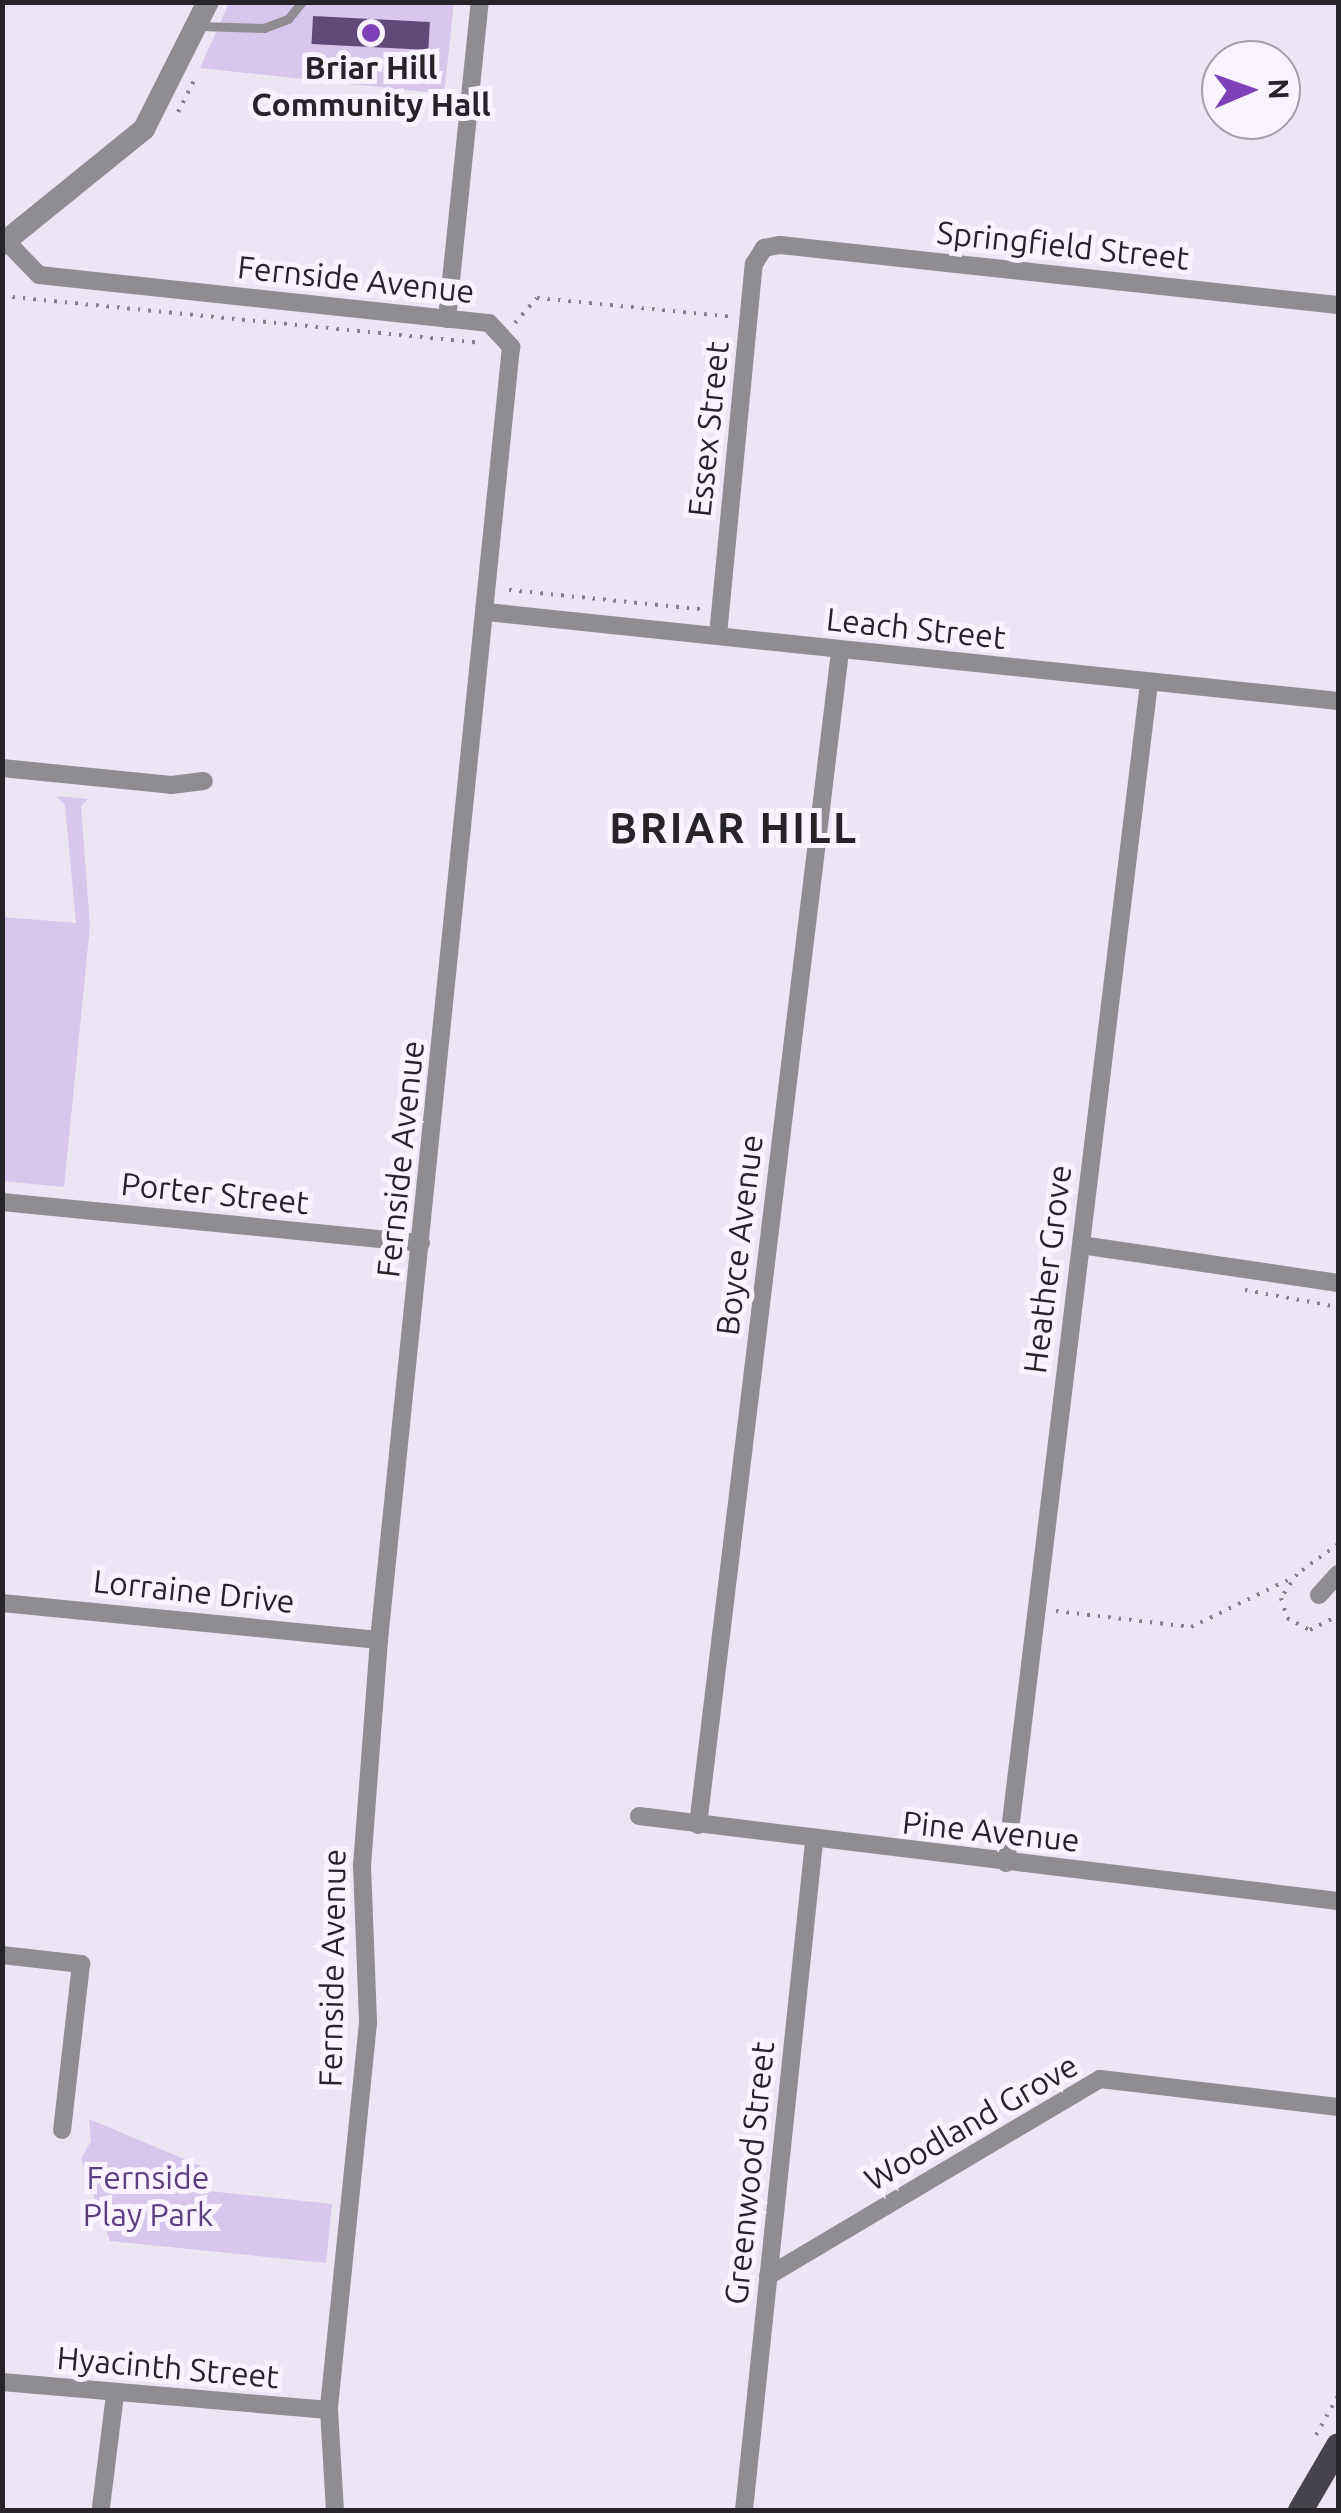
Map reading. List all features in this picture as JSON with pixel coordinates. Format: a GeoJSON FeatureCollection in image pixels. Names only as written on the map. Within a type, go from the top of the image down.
{"type":"FeatureCollection","features":[{"type":"Feature","properties":{"kind":"main road"},"geometry":{"type":"LineString","coordinates":[[1300,2510],[1328,2485],[1336,2454]]}},
{"type":"Feature","properties":{"kind":"street"},"geometry":{"type":"LineString","coordinates":[[4,243],[144,129],[208,2]]}},
{"type":"Feature","properties":{"kind":"street"},"geometry":{"type":"LineString","coordinates":[[447,318],[480,2]]}},
{"type":"Feature","properties":{"kind":"street","name":"Fernside Avenue"},"geometry":{"type":"LineString","coordinates":[[4,243],[38,275],[510,326],[513,363],[379,1640],[362,1864],[368,2023],[329,2410],[334,2510]]}},
{"type":"Feature","properties":{"kind":"street","name":"Springfield Street"},"geometry":{"type":"LineString","coordinates":[[780,245],[1338,305]]}},
{"type":"Feature","properties":{"kind":"street","name":"Essex Street"},"geometry":{"type":"LineString","coordinates":[[718,635],[754,264],[764,248],[780,245]]}},
{"type":"Feature","properties":{"kind":"street","name":"Leach Street"},"geometry":{"type":"LineString","coordinates":[[487,612],[1338,701]]}},
{"type":"Feature","properties":{"kind":"street","name":"Boyce Avenue"},"geometry":{"type":"LineString","coordinates":[[698,1826],[840,651]]}},
{"type":"Feature","properties":{"kind":"street","name":"Heather Grove"},"geometry":{"type":"LineString","coordinates":[[1006,1863],[1149,683]]}},
{"type":"Feature","properties":{"kind":"street"},"geometry":{"type":"LineString","coordinates":[[2,768],[171,785],[204,782]]}},
{"type":"Feature","properties":{"kind":"street","name":"Porter Street"},"geometry":{"type":"LineString","coordinates":[[2,1202],[421,1243]]}},
{"type":"Feature","properties":{"kind":"street"},"geometry":{"type":"LineString","coordinates":[[1080,1244],[1338,1283]]}},
{"type":"Feature","properties":{"kind":"street"},"geometry":{"type":"LineString","coordinates":[[1319,1594],[1338,1574]]}},
{"type":"Feature","properties":{"kind":"street","name":"Lorraine Drive"},"geometry":{"type":"LineString","coordinates":[[2,1603],[379,1640]]}},
{"type":"Feature","properties":{"kind":"street","name":"Pine Avenue"},"geometry":{"type":"LineString","coordinates":[[638,1816],[814,1842],[1338,1901]]}},
{"type":"Feature","properties":{"kind":"street","name":"Greenwood Street"},"geometry":{"type":"LineString","coordinates":[[744,2510],[814,1842]]}},
{"type":"Feature","properties":{"kind":"street"},"geometry":{"type":"LineString","coordinates":[[2,1955],[81,1964],[62,2130]]}},
{"type":"Feature","properties":{"kind":"street","name":"Woodland Grove"},"geometry":{"type":"LineString","coordinates":[[768,2276],[1100,2079],[1338,2107]]}},
{"type":"Feature","properties":{"kind":"street","name":"Hyacinth Street"},"geometry":{"type":"LineString","coordinates":[[2,2382],[115,2396],[329,2410]]}},
{"type":"Feature","properties":{"kind":"street"},"geometry":{"type":"LineString","coordinates":[[101,2508],[115,2396]]}},
{"type":"Feature","properties":{"kind":"lane"},"geometry":{"type":"LineString","coordinates":[[198,26],[264,28],[288,20],[302,2]]}},
{"type":"Feature","properties":{"kind":"path"},"geometry":{"type":"LineString","coordinates":[[510,326],[537,298],[749,318]]}},
{"type":"Feature","properties":{"kind":"path"},"geometry":{"type":"LineString","coordinates":[[506,583],[507,614]]}},
{"type":"Feature","properties":{"kind":"path"},"geometry":{"type":"LineString","coordinates":[[1037,1608],[1192,1627],[1294,1577]]}},
{"type":"Feature","properties":{"kind":"green space"},"geometry":{"type":"Polygon","coordinates":[[[229,3],[454,3],[444,94],[200,68],[229,3]]]}},
{"type":"Feature","properties":{"kind":"green space"},"geometry":{"type":"Polygon","coordinates":[[[56,796],[88,799],[81,806],[90,926],[64,1187],[2,1181],[3,917],[76,923],[65,805],[56,796]]]}},
{"type":"Feature","properties":{"kind":"green space","name":"Fernside Play Park"},"geometry":{"type":"Polygon","coordinates":[[[89,2119],[201,2166],[199,2190],[332,2204],[326,2263],[110,2241],[81,2159],[91,2141],[89,2119]]]}},
{"type":"Feature","properties":{"kind":"building","name":"Briar Hill Community Hall"},"geometry":{"type":"Polygon","coordinates":[[[313,16],[430,22],[428,50],[312,44],[313,16]]]}},
{"type":"Feature","properties":{"kind":"place","name":"Briar Hill Community Hall"},"geometry":{"type":"Point","coordinates":[371,33]}},
{"type":"Feature","properties":{"kind":"district","name":"BRIAR HILL"},"geometry":{"type":"Point","coordinates":[734,828]}}]}
